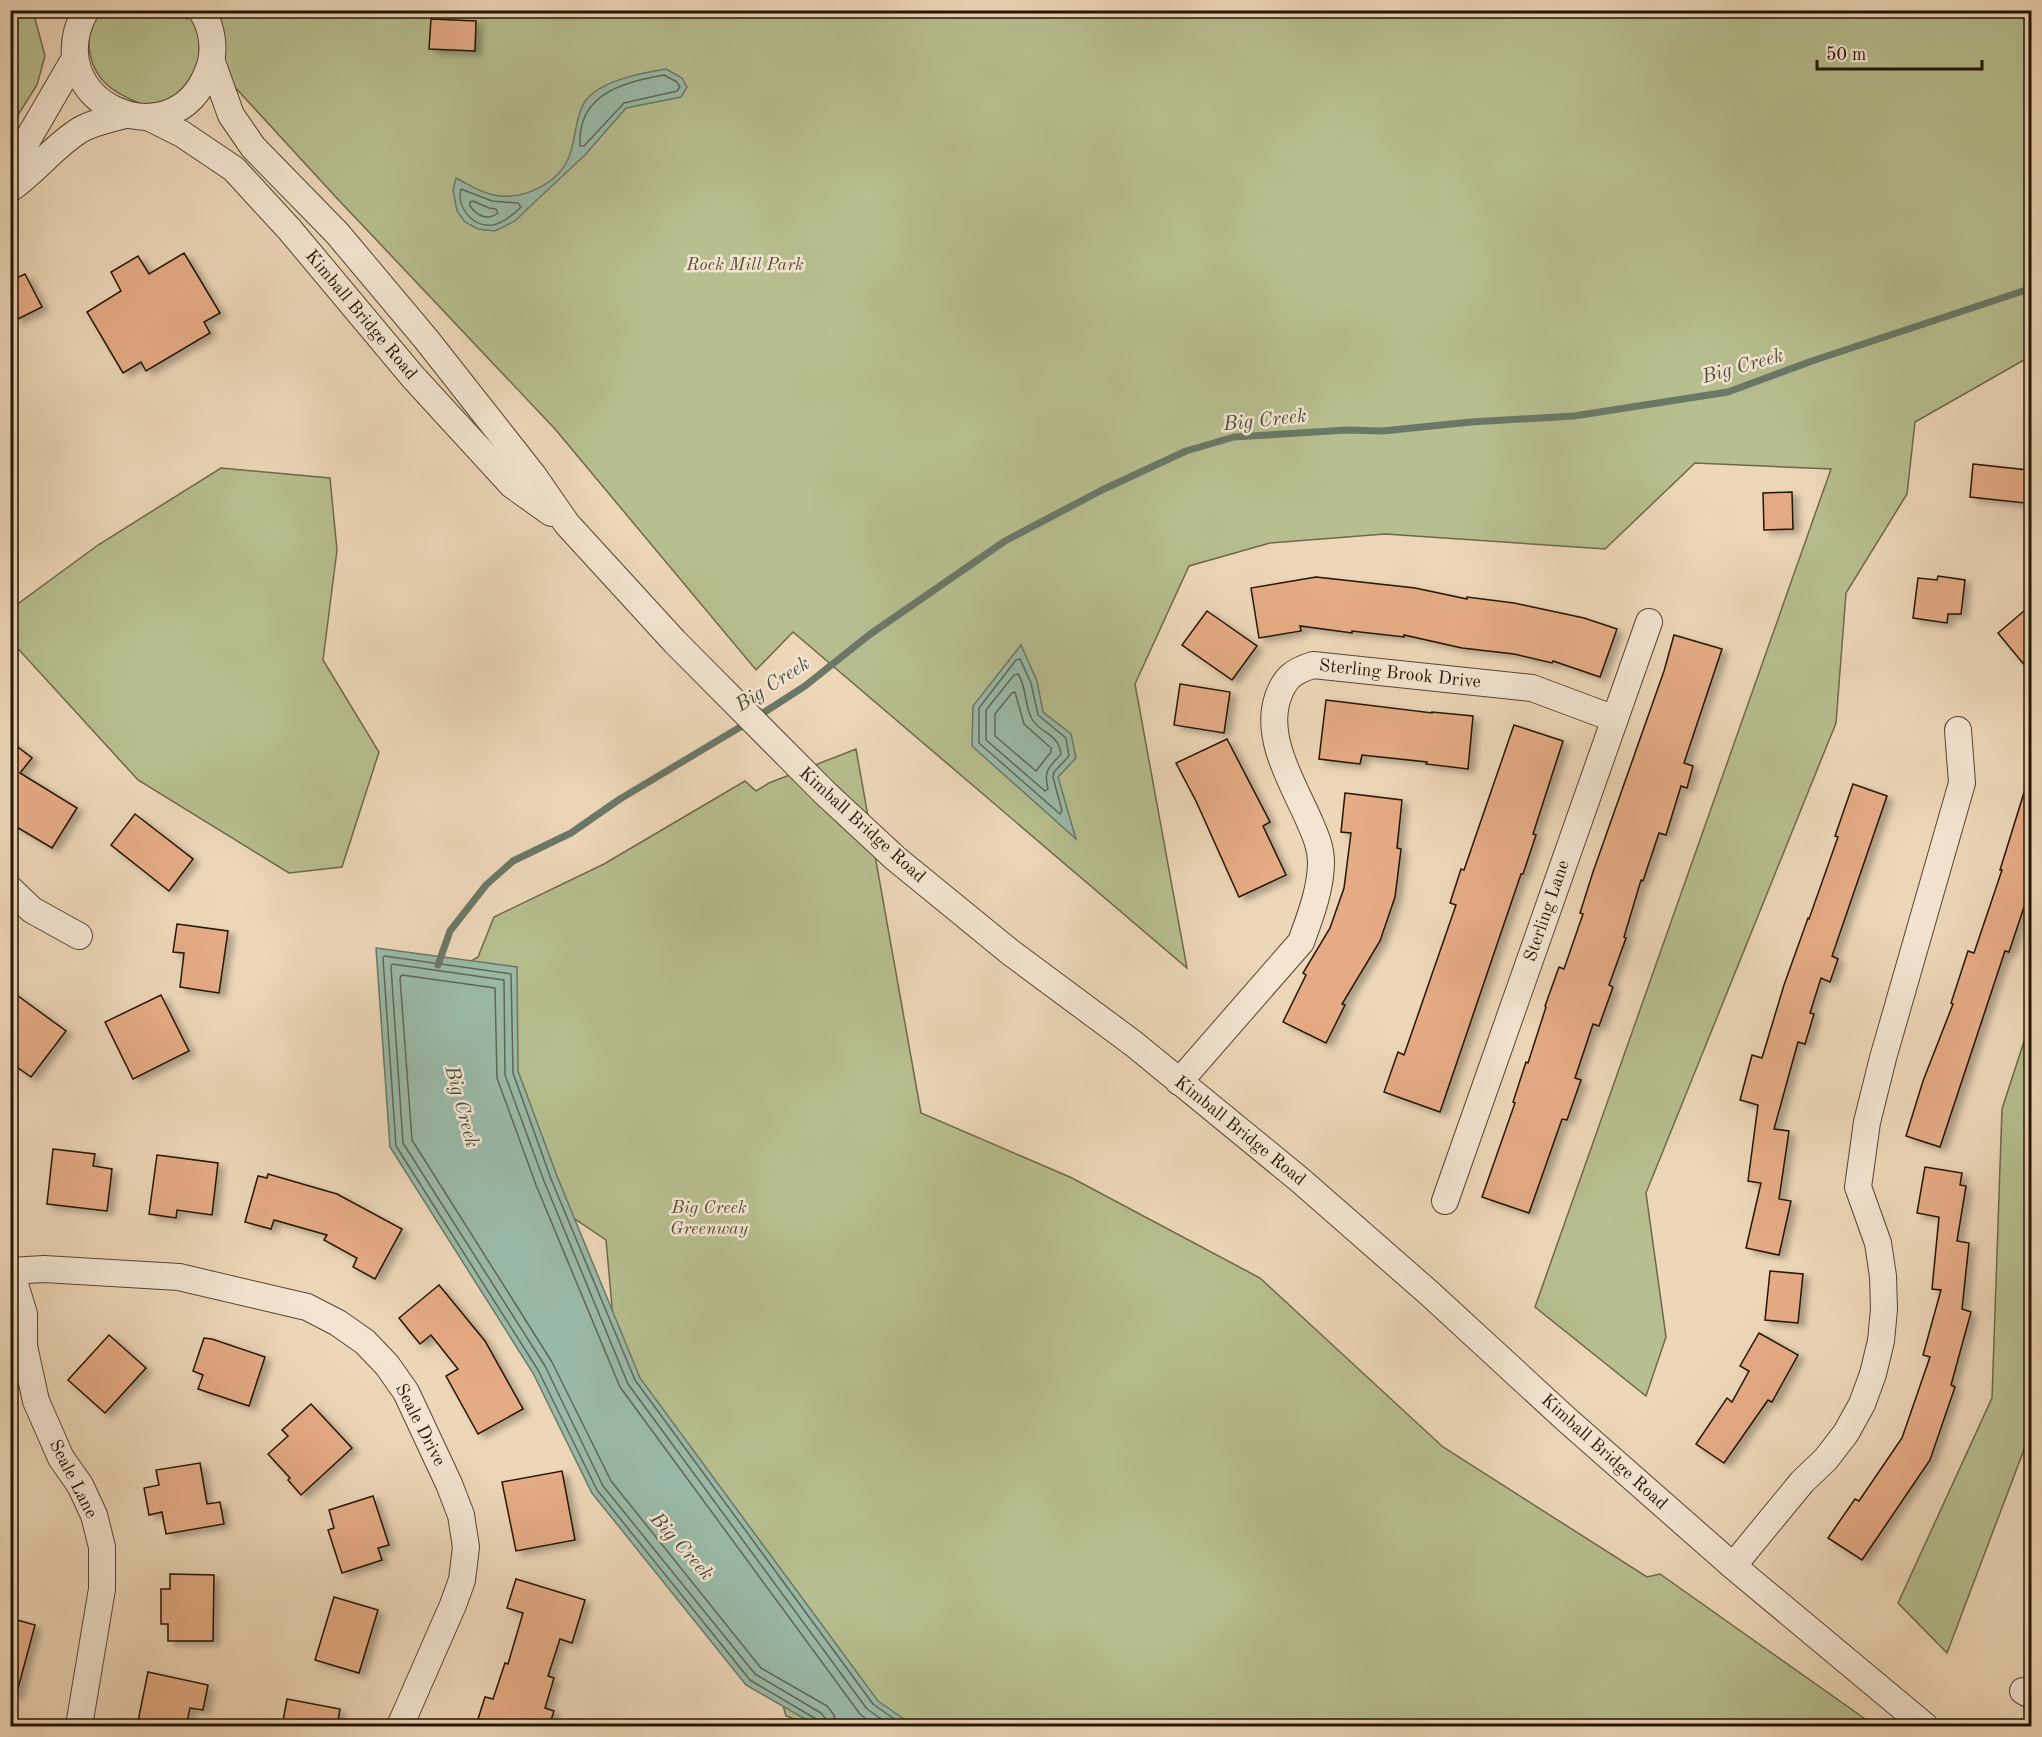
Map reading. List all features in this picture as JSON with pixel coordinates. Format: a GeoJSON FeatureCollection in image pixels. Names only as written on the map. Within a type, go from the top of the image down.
{"type":"FeatureCollection","features":[{"type":"Feature","properties":{"kind":"street"},"geometry":{"type":"LineString","coordinates":[[10,189],[25,179],[63,141],[82,128],[136,116],[170,112],[189,101],[204,83],[212,62],[212,39],[206,17],[201,10]]}},
{"type":"Feature","properties":{"kind":"street"},"geometry":{"type":"LineString","coordinates":[[10,170],[75,58],[74,46],[78,15]]}},
{"type":"Feature","properties":{"kind":"street","name":"Kimball Bridge Road"},"geometry":{"type":"LineString","coordinates":[[75,58],[77,69],[88,90],[104,106],[182,134],[234,169],[290,230],[412,377],[512,485],[567,524]]}},
{"type":"Feature","properties":{"kind":"street","name":"Kimball Bridge Road"},"geometry":{"type":"LineString","coordinates":[[212,62],[231,115],[253,147],[337,233],[426,339],[532,475],[567,524],[675,642],[825,793],[895,858],[992,938],[1134,1044],[1309,1187],[1732,1566],[1925,1726]]}},
{"type":"Feature","properties":{"kind":"street","name":"Sterling Lane"},"geometry":{"type":"LineString","coordinates":[[1445,1201],[1649,622]]}},
{"type":"Feature","properties":{"kind":"street","name":"Sterling Brook Drive"},"geometry":{"type":"LineString","coordinates":[[1179,1082],[1301,942],[1310,917],[1321,861],[1317,840],[1278,748],[1274,726],[1274,709],[1280,692],[1296,671],[1313,665],[1532,688],[1615,719]]}},
{"type":"Feature","properties":{"kind":"street"},"geometry":{"type":"LineString","coordinates":[[1732,1566],[1846,1433],[1862,1404],[1873,1374],[1881,1341],[1884,1309],[1883,1276],[1878,1244],[1858,1187],[1867,1122],[1882,1058],[1962,783],[1958,730]]}},
{"type":"Feature","properties":{"kind":"street"},"geometry":{"type":"LineString","coordinates":[[10,889],[32,910],[79,936]]}},
{"type":"Feature","properties":{"kind":"street","name":"Seale Drive"},"geometry":{"type":"LineString","coordinates":[[11,1271],[44,1269],[179,1277],[307,1307],[338,1323],[364,1342],[387,1365],[406,1392],[449,1484],[461,1515],[466,1547],[462,1580],[453,1605],[400,1726]]}},
{"type":"Feature","properties":{"kind":"street","name":"Seale Lane"},"geometry":{"type":"LineString","coordinates":[[11,1271],[24,1314],[24,1346],[36,1401],[62,1458],[85,1495],[94,1515],[102,1546],[102,1589],[79,1726]]}},
{"type":"Feature","properties":{"kind":"green space"},"geometry":{"type":"Polygon","coordinates":[[[11,10],[33,11],[45,56],[37,85],[11,126],[11,10]]]}},
{"type":"Feature","properties":{"kind":"green space","name":"Rock Mill Park"},"geometry":{"type":"Polygon","coordinates":[[[95,10],[178,11],[187,19],[196,10],[2031,11],[2031,356],[1915,422],[1907,494],[1846,593],[1836,723],[1646,1193],[1666,1337],[1646,1396],[1535,1307],[1831,469],[1695,463],[1605,549],[1385,534],[1270,543],[1189,566],[1135,684],[1187,968],[793,632],[756,670],[555,429],[199,48],[200,56],[191,93],[155,109],[118,93],[100,77],[90,54],[90,28],[95,10]]]}},
{"type":"Feature","properties":{"kind":"green space"},"geometry":{"type":"Polygon","coordinates":[[[221,468],[330,478],[337,550],[323,660],[379,752],[342,867],[289,873],[138,780],[11,641],[11,609],[98,545],[221,468]]]}},
{"type":"Feature","properties":{"kind":"green space","name":"Big Creek Greenway"},"geometry":{"type":"Polygon","coordinates":[[[856,749],[921,1113],[1072,1178],[1260,1278],[1443,1447],[1647,1577],[1660,1574],[1875,1726],[798,1726],[795,1719],[786,1716],[758,1619],[623,1428],[606,1240],[502,1170],[451,973],[478,957],[494,917],[604,864],[745,781],[756,791],[769,783],[856,749]]]}},
{"type":"Feature","properties":{"kind":"green space"},"geometry":{"type":"Polygon","coordinates":[[[2031,1020],[2031,1431],[1947,1653],[1898,1603],[1992,1398],[2002,1109],[2031,1020]]]}},
{"type":"Feature","properties":{"kind":"water"},"geometry":{"type":"Polygon","coordinates":[[[666,69],[682,78],[687,87],[681,97],[626,108],[585,155],[515,221],[495,231],[478,229],[465,222],[457,211],[453,190],[456,178],[494,195],[516,195],[538,188],[557,175],[564,167],[569,157],[582,106],[593,93],[623,78],[666,69]]]}},
{"type":"Feature","properties":{"kind":"water"},"geometry":{"type":"Polygon","coordinates":[[[1021,645],[1037,681],[1043,712],[1071,734],[1076,758],[1058,777],[1076,839],[972,746],[973,706],[1021,645]]]}},
{"type":"Feature","properties":{"kind":"water"},"geometry":{"type":"Polygon","coordinates":[[[376,948],[517,967],[518,1071],[557,1176],[640,1378],[878,1701],[914,1726],[817,1726],[746,1685],[592,1493],[533,1373],[390,1147],[376,948]]]}},
{"type":"Feature","properties":{"kind":"building"},"geometry":{"type":"Polygon","coordinates":[[[431,19],[476,21],[475,51],[429,49],[431,19]]]}},
{"type":"Feature","properties":{"kind":"building"},"geometry":{"type":"Polygon","coordinates":[[[184,253],[220,313],[204,322],[210,333],[146,371],[141,362],[123,373],[87,312],[121,291],[111,272],[138,256],[149,274],[184,253]]]}},
{"type":"Feature","properties":{"kind":"building"},"geometry":{"type":"Polygon","coordinates":[[[25,274],[42,307],[16,320],[10,310],[10,281],[25,274]]]}},
{"type":"Feature","properties":{"kind":"building"},"geometry":{"type":"Polygon","coordinates":[[[1973,464],[2028,470],[2025,503],[1970,497],[1973,464]]]}},
{"type":"Feature","properties":{"kind":"building"},"geometry":{"type":"Polygon","coordinates":[[[1792,492],[1793,529],[1764,530],[1763,493],[1792,492]]]}},
{"type":"Feature","properties":{"kind":"building"},"geometry":{"type":"Polygon","coordinates":[[[1938,576],[1965,580],[1961,614],[1948,614],[1947,623],[1913,618],[1918,578],[1937,580],[1938,576]]]}},
{"type":"Feature","properties":{"kind":"building"},"geometry":{"type":"Polygon","coordinates":[[[1316,577],[1415,588],[1467,599],[1467,597],[1514,603],[1584,618],[1617,629],[1600,677],[1553,661],[1552,663],[1514,654],[1462,648],[1404,635],[1404,637],[1352,631],[1352,633],[1300,626],[1301,631],[1259,638],[1251,588],[1316,577]]]}},
{"type":"Feature","properties":{"kind":"building"},"geometry":{"type":"Polygon","coordinates":[[[2031,605],[2031,673],[1998,633],[2031,605]]]}},
{"type":"Feature","properties":{"kind":"building"},"geometry":{"type":"Polygon","coordinates":[[[1207,611],[1257,646],[1232,680],[1182,645],[1207,611]]]}},
{"type":"Feature","properties":{"kind":"building"},"geometry":{"type":"Polygon","coordinates":[[[1674,635],[1722,649],[1684,763],[1693,766],[1687,788],[1681,786],[1666,835],[1659,833],[1643,881],[1641,880],[1624,937],[1626,938],[1609,985],[1613,987],[1599,1026],[1593,1024],[1575,1078],[1581,1080],[1567,1120],[1562,1119],[1529,1213],[1482,1197],[1515,1103],[1513,1102],[1526,1062],[1528,1063],[1545,1006],[1559,967],[1564,969],[1583,914],[1580,913],[1593,872],[1664,671],[1674,635]]]}},
{"type":"Feature","properties":{"kind":"building"},"geometry":{"type":"Polygon","coordinates":[[[1180,684],[1230,692],[1224,733],[1174,725],[1180,684]]]}},
{"type":"Feature","properties":{"kind":"building"},"geometry":{"type":"Polygon","coordinates":[[[1326,700],[1473,716],[1468,769],[1362,755],[1360,764],[1319,759],[1326,700]]]}},
{"type":"Feature","properties":{"kind":"building"},"geometry":{"type":"Polygon","coordinates":[[[1514,725],[1563,741],[1533,834],[1536,835],[1440,1112],[1384,1092],[1398,1052],[1404,1055],[1456,905],[1450,903],[1461,869],[1464,870],[1514,725]]]}},
{"type":"Feature","properties":{"kind":"building"},"geometry":{"type":"Polygon","coordinates":[[[1227,739],[1270,822],[1263,826],[1286,875],[1239,897],[1196,801],[1176,763],[1227,739]]]}},
{"type":"Feature","properties":{"kind":"building"},"geometry":{"type":"Polygon","coordinates":[[[10,741],[32,758],[20,773],[77,808],[52,848],[10,823],[10,741]]]}},
{"type":"Feature","properties":{"kind":"building"},"geometry":{"type":"Polygon","coordinates":[[[2027,783],[2031,784],[2031,886],[2009,952],[2005,951],[1940,1147],[1906,1136],[1923,1081],[1953,1004],[1951,1003],[1968,951],[1974,953],[2002,870],[2000,870],[2027,783]]]}},
{"type":"Feature","properties":{"kind":"building"},"geometry":{"type":"Polygon","coordinates":[[[1853,784],[1887,796],[1832,956],[1838,959],[1830,982],[1821,978],[1810,1013],[1814,1014],[1805,1044],[1798,1042],[1774,1129],[1789,1131],[1779,1199],[1791,1201],[1779,1255],[1746,1248],[1761,1183],[1748,1181],[1758,1105],[1740,1100],[1752,1055],[1762,1058],[1784,985],[1838,837],[1835,836],[1853,784]]]}},
{"type":"Feature","properties":{"kind":"building"},"geometry":{"type":"Polygon","coordinates":[[[1345,793],[1402,800],[1397,848],[1401,849],[1395,897],[1380,941],[1342,1004],[1345,1005],[1326,1043],[1283,1022],[1306,975],[1303,973],[1330,928],[1344,888],[1351,833],[1341,832],[1345,793]]]}},
{"type":"Feature","properties":{"kind":"building"},"geometry":{"type":"Polygon","coordinates":[[[135,814],[193,859],[169,891],[111,845],[135,814]]]}},
{"type":"Feature","properties":{"kind":"building"},"geometry":{"type":"Polygon","coordinates":[[[177,924],[228,931],[219,993],[180,987],[184,953],[173,952],[177,924]]]}},
{"type":"Feature","properties":{"kind":"building"},"geometry":{"type":"Polygon","coordinates":[[[10,990],[66,1031],[31,1077],[10,1062],[10,990]]]}},
{"type":"Feature","properties":{"kind":"building"},"geometry":{"type":"Polygon","coordinates":[[[161,995],[189,1051],[133,1079],[105,1022],[161,995]]]}},
{"type":"Feature","properties":{"kind":"building"},"geometry":{"type":"Polygon","coordinates":[[[53,1149],[95,1154],[93,1166],[112,1169],[107,1211],[47,1204],[53,1149]]]}},
{"type":"Feature","properties":{"kind":"building"},"geometry":{"type":"Polygon","coordinates":[[[157,1155],[218,1163],[212,1215],[177,1210],[176,1218],[149,1214],[157,1155]]]}},
{"type":"Feature","properties":{"kind":"building"},"geometry":{"type":"Polygon","coordinates":[[[1925,1167],[1962,1173],[1960,1185],[1966,1186],[1957,1241],[1969,1243],[1962,1309],[1971,1312],[1951,1385],[1955,1387],[1930,1460],[1862,1560],[1828,1538],[1855,1499],[1859,1501],[1902,1438],[1930,1357],[1923,1355],[1941,1290],[1932,1289],[1939,1217],[1917,1213],[1925,1167]]]}},
{"type":"Feature","properties":{"kind":"building"},"geometry":{"type":"Polygon","coordinates":[[[268,1174],[337,1194],[402,1229],[375,1279],[353,1267],[357,1258],[324,1240],[327,1235],[274,1220],[271,1229],[245,1222],[258,1176],[267,1178],[268,1174]]]}},
{"type":"Feature","properties":{"kind":"building"},"geometry":{"type":"Polygon","coordinates":[[[1770,1271],[1803,1274],[1798,1323],[1765,1320],[1770,1271]]]}},
{"type":"Feature","properties":{"kind":"building"},"geometry":{"type":"Polygon","coordinates":[[[439,1285],[485,1341],[523,1409],[478,1434],[446,1376],[458,1369],[431,1335],[420,1344],[399,1318],[439,1285]]]}},
{"type":"Feature","properties":{"kind":"building"},"geometry":{"type":"Polygon","coordinates":[[[1759,1333],[1798,1355],[1772,1402],[1768,1400],[1724,1463],[1696,1444],[1727,1398],[1732,1402],[1749,1371],[1740,1366],[1759,1333]]]}},
{"type":"Feature","properties":{"kind":"building"},"geometry":{"type":"Polygon","coordinates":[[[109,1335],[146,1368],[105,1413],[68,1380],[109,1335]]]}},
{"type":"Feature","properties":{"kind":"building"},"geometry":{"type":"Polygon","coordinates":[[[204,1338],[265,1357],[249,1406],[198,1389],[203,1375],[193,1371],[204,1338]]]}},
{"type":"Feature","properties":{"kind":"building"},"geometry":{"type":"Polygon","coordinates":[[[311,1404],[352,1448],[301,1495],[288,1480],[290,1478],[268,1454],[288,1436],[282,1430],[311,1404]]]}},
{"type":"Feature","properties":{"kind":"building"},"geometry":{"type":"Polygon","coordinates":[[[200,1463],[207,1504],[220,1502],[224,1524],[166,1534],[162,1512],[149,1515],[144,1488],[159,1485],[156,1470],[200,1463]]]}},
{"type":"Feature","properties":{"kind":"building"},"geometry":{"type":"Polygon","coordinates":[[[562,1471],[575,1540],[516,1551],[502,1482],[562,1471]]]}},
{"type":"Feature","properties":{"kind":"building"},"geometry":{"type":"Polygon","coordinates":[[[373,1496],[389,1545],[378,1548],[382,1560],[342,1573],[328,1530],[334,1528],[329,1510],[373,1496]]]}},
{"type":"Feature","properties":{"kind":"building"},"geometry":{"type":"Polygon","coordinates":[[[170,1574],[214,1575],[213,1641],[168,1641],[168,1624],[161,1624],[161,1589],[170,1589],[170,1574]]]}},
{"type":"Feature","properties":{"kind":"building"},"geometry":{"type":"Polygon","coordinates":[[[516,1579],[585,1600],[572,1643],[560,1639],[548,1676],[554,1678],[545,1708],[554,1711],[549,1726],[501,1726],[478,1719],[485,1697],[493,1699],[505,1663],[508,1664],[523,1613],[507,1608],[516,1579]]]}},
{"type":"Feature","properties":{"kind":"building"},"geometry":{"type":"Polygon","coordinates":[[[334,1597],[378,1610],[359,1673],[315,1660],[334,1597]]]}},
{"type":"Feature","properties":{"kind":"building"},"geometry":{"type":"Polygon","coordinates":[[[10,1618],[35,1625],[16,1696],[10,1695],[10,1618]]]}},
{"type":"Feature","properties":{"kind":"building"},"geometry":{"type":"Polygon","coordinates":[[[148,1672],[208,1685],[203,1710],[190,1708],[186,1726],[137,1726],[148,1672]]]}},
{"type":"Feature","properties":{"kind":"building"},"geometry":{"type":"Polygon","coordinates":[[[287,1699],[340,1709],[337,1726],[282,1726],[287,1699]]]}},
{"type":"Feature","properties":{"kind":"waterway","name":"Big Creek"},"geometry":{"type":"LineString","coordinates":[[757,717],[805,686],[869,635],[1005,541],[1102,490],[1186,451],[1234,437],[1347,430],[1383,431],[1471,422],[1574,416],[1728,392],[1812,361],[2032,288]]}},
{"type":"Feature","properties":{"kind":"waterway","name":"Big Creek"},"geometry":{"type":"LineString","coordinates":[[438,965],[450,931],[486,885],[513,861],[571,833],[620,799],[747,723]]}}]}
